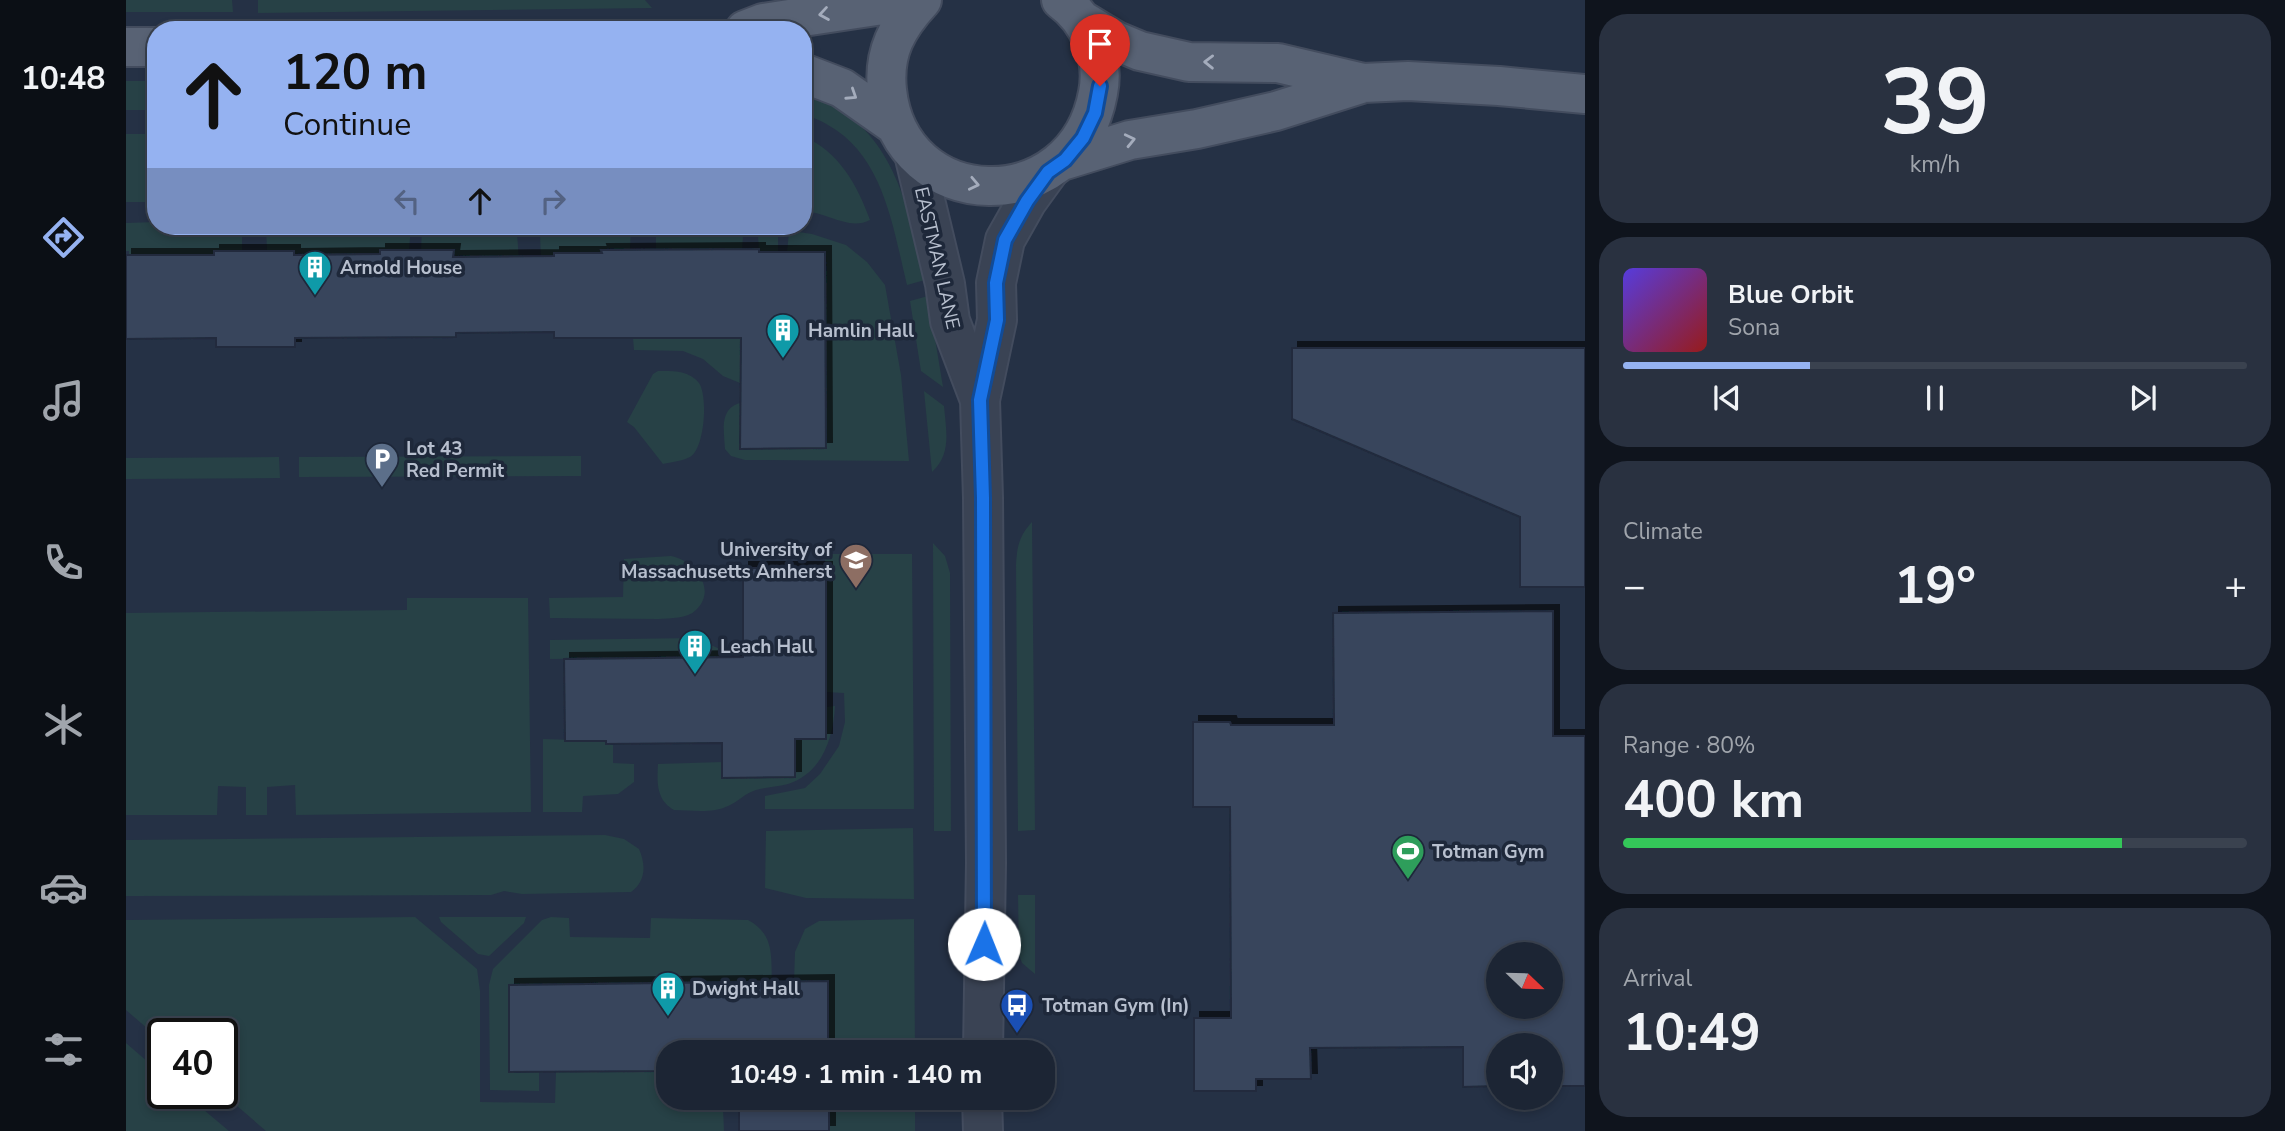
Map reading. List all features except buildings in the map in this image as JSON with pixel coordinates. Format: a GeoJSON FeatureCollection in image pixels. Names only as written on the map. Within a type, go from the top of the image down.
{"type":"FeatureCollection","features":[{"type":"Feature","properties":{"kind":"main road"},"geometry":{"type":"LineString","coordinates":[[776,21],[916,0]]}},
{"type":"Feature","properties":{"kind":"main road"},"geometry":{"type":"LineString","coordinates":[[905,140],[889,105],[886,76],[890,47],[903,20],[922,0]]}},
{"type":"Feature","properties":{"kind":"main road"},"geometry":{"type":"LineString","coordinates":[[1057,166],[1083,138],[1095,113],[1100,86],[1098,58],[1072,8]]}},
{"type":"Feature","properties":{"kind":"main road"},"geometry":{"type":"LineString","coordinates":[[1072,8],[1115,41],[1140,51],[1189,62],[1278,63],[1363,83]]}},
{"type":"Feature","properties":{"kind":"main road"},"geometry":{"type":"LineString","coordinates":[[126,47],[147,47]]}},
{"type":"Feature","properties":{"kind":"main road"},"geometry":{"type":"LineString","coordinates":[[812,76],[842,88],[945,176],[979,187],[1015,185],[1057,166],[1130,140],[1197,129],[1276,111],[1363,83],[1408,81],[1585,94]]}},
{"type":"Feature","properties":{"kind":"street","name":"EASTMAN LANE"},"geometry":{"type":"LineString","coordinates":[[905,140],[945,284],[950,321],[980,400]]}},
{"type":"Feature","properties":{"kind":"street","name":"EASTMAN LANE"},"geometry":{"type":"LineString","coordinates":[[983,1040],[986,863],[980,400],[997,320],[996,283],[1005,240],[1027,201],[1057,166]]}},
{"type":"Feature","properties":{"kind":"street"},"geometry":{"type":"LineString","coordinates":[[982,1110],[983,1131]]}},
{"type":"Feature","properties":{"kind":"green space"},"geometry":{"type":"Polygon","coordinates":[[[126,0],[232,0],[233,12],[126,12],[126,0]]]}},
{"type":"Feature","properties":{"kind":"green space"},"geometry":{"type":"Polygon","coordinates":[[[258,0],[645,0],[652,8],[258,13],[258,0]]]}},
{"type":"Feature","properties":{"kind":"green space"},"geometry":{"type":"Polygon","coordinates":[[[126,81],[147,81],[147,110],[126,110],[126,81]]]}},
{"type":"Feature","properties":{"kind":"green space"},"geometry":{"type":"Polygon","coordinates":[[[812,96],[837,108],[860,125],[878,146],[903,195],[925,280],[907,285],[891,218],[874,174],[847,138],[812,118],[812,96]]]}},
{"type":"Feature","properties":{"kind":"green space"},"geometry":{"type":"Polygon","coordinates":[[[126,134],[147,134],[147,202],[126,202],[126,134]]]}},
{"type":"Feature","properties":{"kind":"green space"},"geometry":{"type":"Polygon","coordinates":[[[812,141],[827,151],[845,170],[870,220],[862,223],[846,222],[812,212],[812,141]]]}},
{"type":"Feature","properties":{"kind":"green space"},"geometry":{"type":"Polygon","coordinates":[[[147,222],[147,235],[242,235],[242,251],[215,251],[214,255],[129,255],[129,251],[126,251],[126,223],[147,222]]]}},
{"type":"Feature","properties":{"kind":"green space"},"geometry":{"type":"Polygon","coordinates":[[[812,234],[846,245],[867,262],[885,285],[901,375],[909,461],[745,460],[731,456],[725,449],[724,421],[729,410],[740,403],[741,449],[826,448],[825,253],[787,252],[789,235],[812,234]]]}},
{"type":"Feature","properties":{"kind":"green space"},"geometry":{"type":"Polygon","coordinates":[[[266,235],[410,235],[409,250],[380,254],[294,255],[294,251],[267,251],[266,235]]]}},
{"type":"Feature","properties":{"kind":"green space"},"geometry":{"type":"Polygon","coordinates":[[[422,235],[517,235],[519,261],[503,257],[457,257],[453,255],[453,250],[421,250],[422,235]]]}},
{"type":"Feature","properties":{"kind":"green space"},"geometry":{"type":"Polygon","coordinates":[[[540,235],[631,235],[630,250],[554,253],[554,260],[541,260],[540,235]]]}},
{"type":"Feature","properties":{"kind":"green space"},"geometry":{"type":"Polygon","coordinates":[[[656,235],[778,235],[778,252],[759,252],[758,236],[743,236],[742,252],[656,250],[656,235]]]}},
{"type":"Feature","properties":{"kind":"green space"},"geometry":{"type":"Polygon","coordinates":[[[928,296],[943,387],[921,371],[910,301],[928,296]]]}},
{"type":"Feature","properties":{"kind":"green space"},"geometry":{"type":"Polygon","coordinates":[[[633,338],[741,338],[740,383],[723,376],[703,359],[683,351],[634,350],[633,338]]]}},
{"type":"Feature","properties":{"kind":"green space"},"geometry":{"type":"Polygon","coordinates":[[[658,371],[680,372],[695,379],[704,399],[702,433],[695,452],[690,457],[663,464],[627,422],[653,374],[658,371]]]}},
{"type":"Feature","properties":{"kind":"green space"},"geometry":{"type":"Polygon","coordinates":[[[924,391],[944,406],[946,424],[943,457],[932,472],[924,391]]]}},
{"type":"Feature","properties":{"kind":"green space"},"geometry":{"type":"Polygon","coordinates":[[[581,456],[581,476],[299,477],[299,457],[581,456]]]}},
{"type":"Feature","properties":{"kind":"green space"},"geometry":{"type":"Polygon","coordinates":[[[279,457],[280,478],[126,479],[126,458],[279,457]]]}},
{"type":"Feature","properties":{"kind":"green space"},"geometry":{"type":"Polygon","coordinates":[[[1032,522],[1035,830],[1018,831],[1016,565],[1020,542],[1032,522]]]}},
{"type":"Feature","properties":{"kind":"green space"},"geometry":{"type":"Polygon","coordinates":[[[933,543],[945,556],[950,573],[951,831],[934,831],[933,543]]]}},
{"type":"Feature","properties":{"kind":"green space"},"geometry":{"type":"Polygon","coordinates":[[[825,554],[912,554],[914,809],[765,809],[765,796],[805,788],[820,774],[839,746],[845,722],[844,693],[826,692],[825,554]]]}},
{"type":"Feature","properties":{"kind":"green space"},"geometry":{"type":"Polygon","coordinates":[[[671,556],[695,569],[704,585],[702,602],[692,613],[678,618],[658,619],[550,618],[549,598],[623,597],[624,559],[671,556]]]}},
{"type":"Feature","properties":{"kind":"green space"},"geometry":{"type":"Polygon","coordinates":[[[407,598],[528,598],[531,812],[296,815],[295,785],[267,787],[267,815],[246,815],[246,787],[218,786],[217,815],[126,815],[126,613],[407,610],[407,598]]]}},
{"type":"Feature","properties":{"kind":"green space"},"geometry":{"type":"Polygon","coordinates":[[[695,638],[729,653],[728,657],[550,659],[550,640],[695,638]]]}},
{"type":"Feature","properties":{"kind":"green space"},"geometry":{"type":"Polygon","coordinates":[[[835,706],[832,731],[824,753],[800,779],[752,791],[732,804],[715,810],[674,810],[661,796],[658,764],[722,762],[723,778],[795,777],[795,739],[826,739],[826,707],[835,706]]]}},
{"type":"Feature","properties":{"kind":"green space"},"geometry":{"type":"Polygon","coordinates":[[[543,739],[606,741],[606,744],[613,744],[613,763],[634,764],[634,782],[618,794],[583,796],[582,812],[543,812],[543,739]]]}},
{"type":"Feature","properties":{"kind":"green space"},"geometry":{"type":"Polygon","coordinates":[[[913,828],[914,899],[806,898],[765,888],[766,831],[913,828]]]}},
{"type":"Feature","properties":{"kind":"green space"},"geometry":{"type":"Polygon","coordinates":[[[605,835],[624,839],[639,849],[643,861],[642,878],[631,892],[126,896],[126,840],[605,835]]]}},
{"type":"Feature","properties":{"kind":"green space"},"geometry":{"type":"Polygon","coordinates":[[[1018,895],[1035,895],[1035,974],[1022,963],[1019,955],[1018,895]]]}},
{"type":"Feature","properties":{"kind":"green space"},"geometry":{"type":"Polygon","coordinates":[[[415,917],[477,969],[480,991],[480,1102],[555,1103],[556,1072],[656,1071],[656,1110],[723,1110],[724,1131],[266,1131],[238,1107],[238,1018],[147,1018],[147,1028],[126,1010],[126,920],[415,917]]]}},
{"type":"Feature","properties":{"kind":"green space"},"geometry":{"type":"Polygon","coordinates":[[[439,917],[526,917],[524,923],[489,956],[478,954],[441,922],[439,917]]]}},
{"type":"Feature","properties":{"kind":"green space"},"geometry":{"type":"Polygon","coordinates":[[[551,917],[569,918],[570,937],[650,938],[651,918],[748,920],[763,932],[767,939],[771,954],[772,981],[509,985],[509,1072],[539,1072],[539,1091],[490,1090],[489,985],[493,969],[542,920],[551,917]]]}},
{"type":"Feature","properties":{"kind":"green space"},"geometry":{"type":"Polygon","coordinates":[[[914,919],[915,1040],[828,1040],[828,983],[794,981],[795,952],[805,929],[819,921],[914,919]]]}},
{"type":"Feature","properties":{"kind":"green space"},"geometry":{"type":"Polygon","coordinates":[[[126,1043],[147,1061],[147,1109],[203,1109],[229,1131],[126,1131],[126,1043]]]}},
{"type":"Feature","properties":{"kind":"green space"},"geometry":{"type":"Polygon","coordinates":[[[829,1110],[915,1110],[915,1131],[829,1131],[829,1110]]]}},
{"type":"Feature","properties":{"kind":"place","name":"Arnold House"},"geometry":{"type":"Point","coordinates":[315,297]}},
{"type":"Feature","properties":{"kind":"place","name":"Hamlin Hall"},"geometry":{"type":"Point","coordinates":[783,360]}},
{"type":"Feature","properties":{"kind":"place","name":"Lot 43 Red Permit"},"geometry":{"type":"Point","coordinates":[382,489]}},
{"type":"Feature","properties":{"kind":"place","name":"University of Massachusetts Amherst"},"geometry":{"type":"Point","coordinates":[856,590]}},
{"type":"Feature","properties":{"kind":"place","name":"Leach Hall"},"geometry":{"type":"Point","coordinates":[695,676]}},
{"type":"Feature","properties":{"kind":"place","name":"Totman Gym"},"geometry":{"type":"Point","coordinates":[1408,881]}},
{"type":"Feature","properties":{"kind":"place","name":"Dwight Hall"},"geometry":{"type":"Point","coordinates":[668,1018]}},
{"type":"Feature","properties":{"kind":"place","name":"Totman Gym (In)"},"geometry":{"type":"Point","coordinates":[1017,1035]}},
{"type":"Feature","properties":{"kind":"route"},"geometry":{"type":"LineString","coordinates":[[984,944],[986,863],[980,400],[997,320],[996,283],[1005,240],[1027,201],[1048,172],[1065,160],[1083,138],[1095,113],[1100,86]]}}]}
